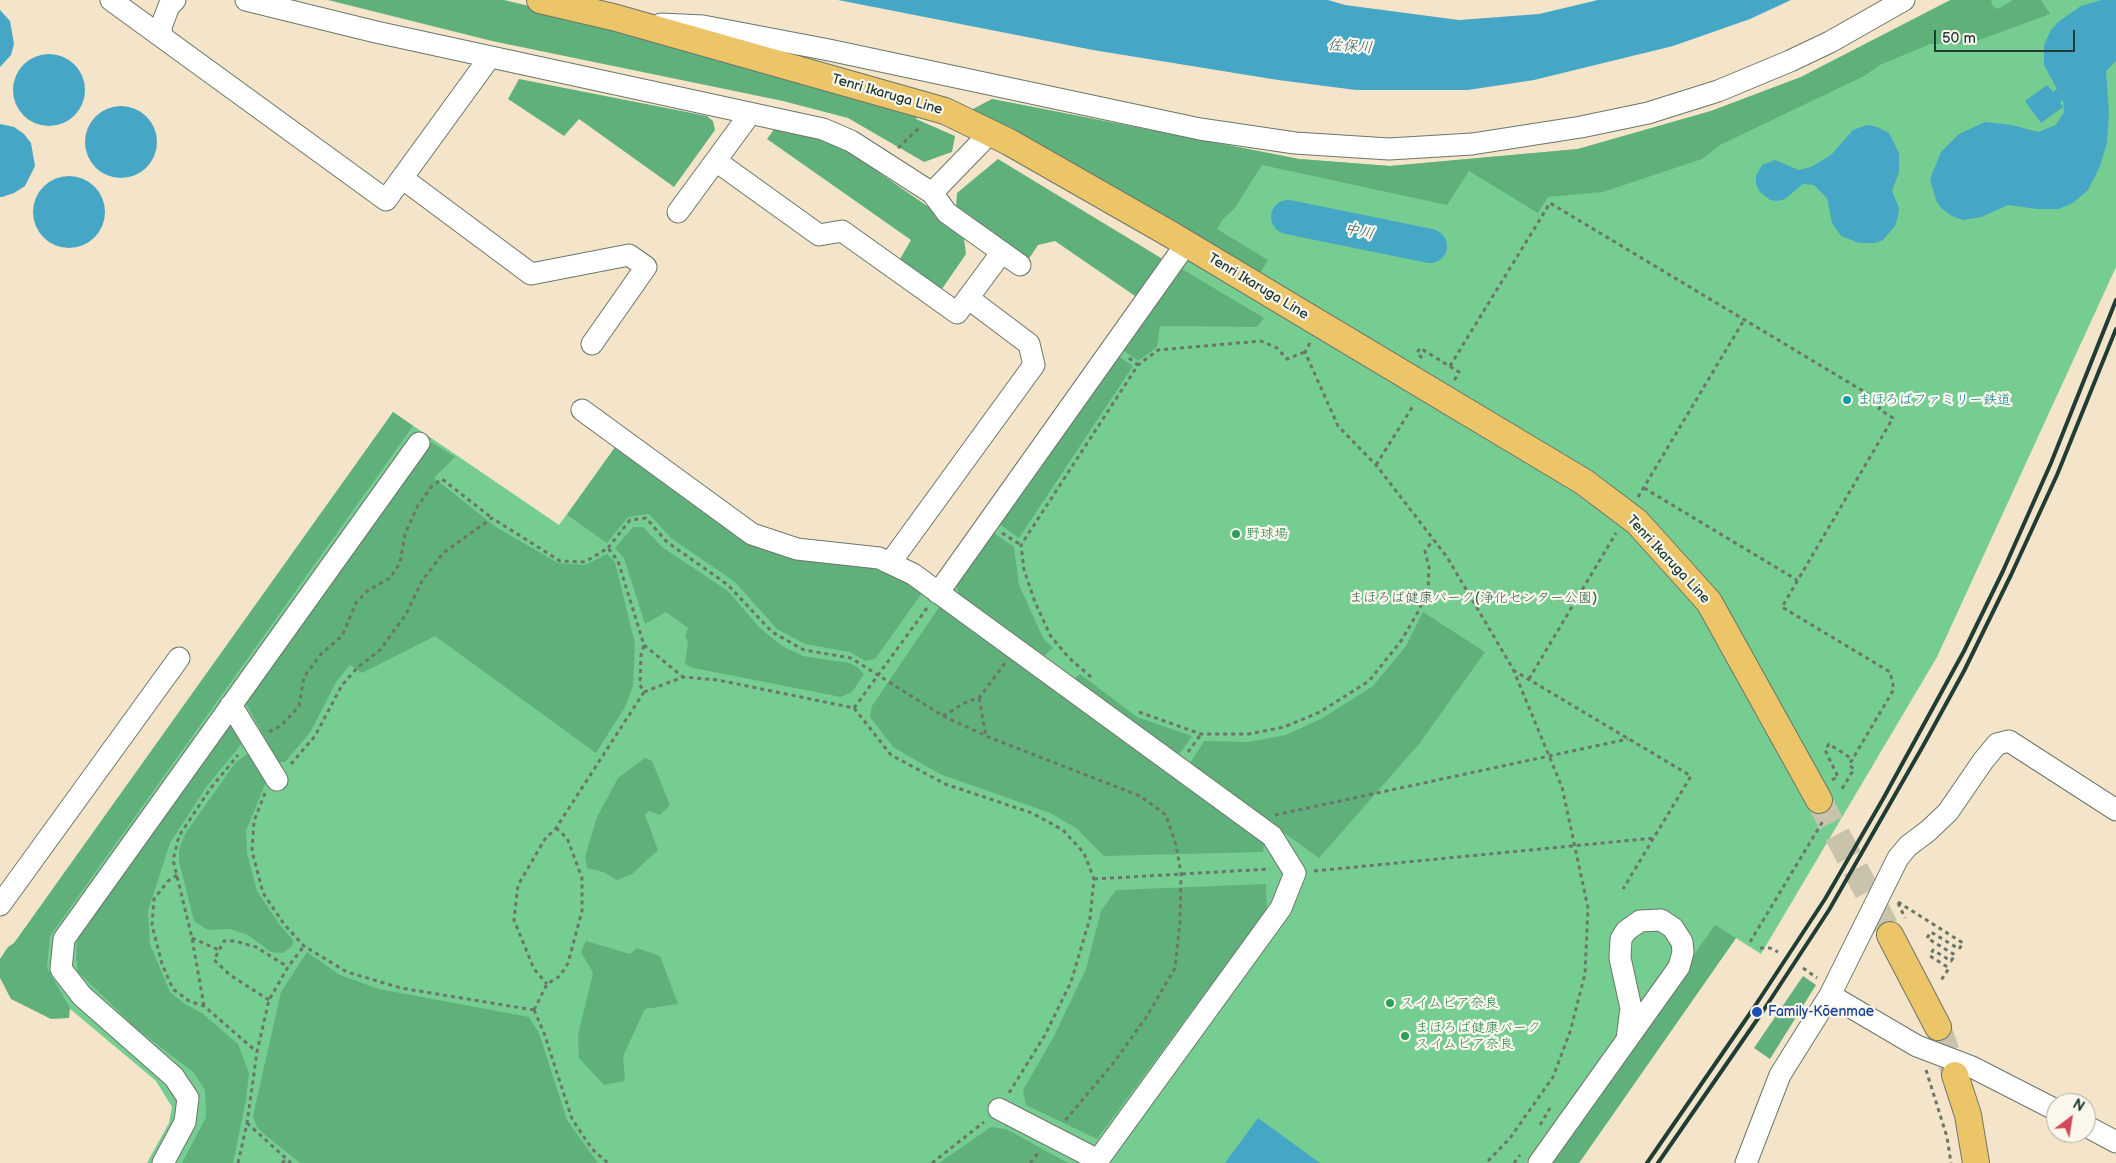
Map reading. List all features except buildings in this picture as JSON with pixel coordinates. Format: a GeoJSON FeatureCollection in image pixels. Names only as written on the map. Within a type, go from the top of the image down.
{"type":"FeatureCollection","features":[{"type":"Feature","properties":{"kind":"main road","name":"Tenri Ikaruga Line"},"geometry":{"type":"LineString","coordinates":[[540,0],[633,23],[945,111],[1009,142],[1186,244],[1570,474],[1636,522],[1709,602],[1828,798]]}},
{"type":"Feature","properties":{"kind":"main road"},"geometry":{"type":"LineString","coordinates":[[1890,935],[1938,1027]]}},
{"type":"Feature","properties":{"kind":"main road"},"geometry":{"type":"LineString","coordinates":[[1955,1076],[1968,1116],[1976,1163]]}},
{"type":"Feature","properties":{"kind":"street"},"geometry":{"type":"LineString","coordinates":[[111,0],[386,200],[490,57]]}},
{"type":"Feature","properties":{"kind":"street"},"geometry":{"type":"LineString","coordinates":[[162,37],[161,27],[169,6],[174,0]]}},
{"type":"Feature","properties":{"kind":"street"},"geometry":{"type":"LineString","coordinates":[[246,0],[376,32],[822,129],[851,141],[932,193],[947,213],[1020,265]]}},
{"type":"Feature","properties":{"kind":"street"},"geometry":{"type":"LineString","coordinates":[[633,23],[704,26],[829,50],[1200,129],[1295,144],[1389,149],[1472,144],[1581,128],[1648,113],[1718,90],[1790,61],[1830,42],[1904,0]]}},
{"type":"Feature","properties":{"kind":"street"},"geometry":{"type":"LineString","coordinates":[[678,212],[750,114]]}},
{"type":"Feature","properties":{"kind":"street"},"geometry":{"type":"LineString","coordinates":[[932,193],[990,133]]}},
{"type":"Feature","properties":{"kind":"street"},"geometry":{"type":"LineString","coordinates":[[716,161],[819,236],[842,231],[957,313],[1002,252]]}},
{"type":"Feature","properties":{"kind":"street"},"geometry":{"type":"LineString","coordinates":[[402,178],[531,274],[629,255],[646,267],[592,344]]}},
{"type":"Feature","properties":{"kind":"street"},"geometry":{"type":"LineString","coordinates":[[938,592],[1186,244]]}},
{"type":"Feature","properties":{"kind":"street"},"geometry":{"type":"LineString","coordinates":[[890,563],[1034,365],[1029,344],[968,298]]}},
{"type":"Feature","properties":{"kind":"street"},"geometry":{"type":"LineString","coordinates":[[582,410],[752,534],[797,549],[879,558],[913,574],[1272,836],[1295,873],[1281,908],[1097,1162],[999,1109]]}},
{"type":"Feature","properties":{"kind":"street"},"geometry":{"type":"LineString","coordinates":[[163,1163],[185,1122],[188,1098],[174,1078],[82,996],[61,968],[64,939],[419,443]]}},
{"type":"Feature","properties":{"kind":"street"},"geometry":{"type":"LineString","coordinates":[[0,905],[179,658]]}},
{"type":"Feature","properties":{"kind":"street"},"geometry":{"type":"LineString","coordinates":[[231,705],[277,780]]}},
{"type":"Feature","properties":{"kind":"street"},"geometry":{"type":"LineString","coordinates":[[1746,1163],[1780,1075],[1830,995],[1898,858],[1908,846],[1928,831],[1948,812],[1997,744],[2009,741],[2116,810]]}},
{"type":"Feature","properties":{"kind":"street"},"geometry":{"type":"LineString","coordinates":[[1539,1163],[1682,962],[1683,952],[1678,934],[1661,920],[1640,921],[1626,931],[1621,939],[1620,958],[1631,1008],[1627,1039]]}},
{"type":"Feature","properties":{"kind":"street"},"geometry":{"type":"LineString","coordinates":[[1830,995],[1917,1046],[1972,1067],[2046,1105]]}},
{"type":"Feature","properties":{"kind":"street"},"geometry":{"type":"LineString","coordinates":[[2096,1131],[2116,1142]]}},
{"type":"Feature","properties":{"kind":"path"},"geometry":{"type":"LineString","coordinates":[[1450,366],[1550,203],[1883,403],[1879,409],[1893,418],[1782,607],[1890,672],[1894,689],[1849,765],[1854,769],[1828,798]]}},
{"type":"Feature","properties":{"kind":"path"},"geometry":{"type":"LineString","coordinates":[[1634,504],[1744,320]]}},
{"type":"Feature","properties":{"kind":"path"},"geometry":{"type":"LineString","coordinates":[[1097,681],[1068,657],[1050,635],[1035,602],[1024,570],[1021,545],[1138,365],[1158,350],[1261,341],[1277,348],[1287,358],[1305,352],[1312,340]]}},
{"type":"Feature","properties":{"kind":"path"},"geometry":{"type":"LineString","coordinates":[[1420,348],[1459,372]]}},
{"type":"Feature","properties":{"kind":"path"},"geometry":{"type":"LineString","coordinates":[[1305,352],[1338,426],[1376,464],[1447,557],[1513,669],[1562,787],[1575,845],[1588,908],[1588,930],[1585,974],[1570,1032],[1552,1077],[1510,1138],[1486,1163]]}},
{"type":"Feature","properties":{"kind":"path"},"geometry":{"type":"LineString","coordinates":[[1376,464],[1416,401]]}},
{"type":"Feature","properties":{"kind":"path"},"geometry":{"type":"LineString","coordinates":[[204,1006],[192,938],[173,860],[179,836],[210,790],[236,757],[253,742],[282,725],[299,706],[304,677],[321,654],[342,636],[356,603],[367,591],[390,578],[400,563],[405,534],[417,507],[432,486],[442,480],[492,518],[560,561],[584,562],[608,548],[630,520],[646,518],[667,542],[728,585],[772,632],[804,650],[851,658],[943,716],[986,736],[1140,796],[1166,815],[1176,845],[1181,873],[1180,922],[1175,968],[1147,1016],[1115,1061],[1030,1163]]}},
{"type":"Feature","properties":{"kind":"path"},"geometry":{"type":"LineString","coordinates":[[1644,488],[1797,580]]}},
{"type":"Feature","properties":{"kind":"path"},"geometry":{"type":"LineString","coordinates":[[492,518],[443,553],[422,581],[406,614],[380,650],[358,667],[342,685],[315,736],[264,794],[254,821],[252,851],[263,893],[284,924],[304,946],[347,972],[401,988],[534,1010]]}},
{"type":"Feature","properties":{"kind":"path"},"geometry":{"type":"LineString","coordinates":[[1529,679],[1620,526]]}},
{"type":"Feature","properties":{"kind":"path"},"geometry":{"type":"LineString","coordinates":[[1133,708],[1141,713],[1201,734],[1249,734],[1284,727],[1320,712],[1369,681],[1401,641],[1418,612],[1428,589],[1429,568],[1425,551],[1433,540]]}},
{"type":"Feature","properties":{"kind":"path"},"geometry":{"type":"LineString","coordinates":[[608,548],[618,561],[644,645],[683,677]]}},
{"type":"Feature","properties":{"kind":"path"},"geometry":{"type":"LineString","coordinates":[[854,708],[938,592]]}},
{"type":"Feature","properties":{"kind":"path"},"geometry":{"type":"LineString","coordinates":[[644,645],[641,655],[640,685],[644,692]]}},
{"type":"Feature","properties":{"kind":"path"},"geometry":{"type":"LineString","coordinates":[[943,716],[968,701],[979,698],[1015,649]]}},
{"type":"Feature","properties":{"kind":"path"},"geometry":{"type":"LineString","coordinates":[[1513,669],[1691,776],[1623,889]]}},
{"type":"Feature","properties":{"kind":"path"},"geometry":{"type":"LineString","coordinates":[[546,984],[534,969],[514,920],[518,885],[545,839],[556,828],[644,692],[683,677],[718,680],[854,708],[891,755],[945,784],[1032,813],[1062,830],[1084,853],[1094,879],[1090,918],[1071,982],[1045,1035],[999,1109],[932,1163]]}},
{"type":"Feature","properties":{"kind":"path"},"geometry":{"type":"LineString","coordinates":[[979,698],[986,736]]}},
{"type":"Feature","properties":{"kind":"path"},"geometry":{"type":"LineString","coordinates":[[1250,820],[1628,739]]}},
{"type":"Feature","properties":{"kind":"path"},"geometry":{"type":"LineString","coordinates":[[1750,942],[1838,777],[1825,750],[1829,744],[1852,759]]}},
{"type":"Feature","properties":{"kind":"path"},"geometry":{"type":"LineString","coordinates":[[556,828],[567,838],[582,878],[582,911],[568,963],[560,976],[546,984],[534,1010],[544,1033],[572,1119],[592,1149],[608,1163]]}},
{"type":"Feature","properties":{"kind":"path"},"geometry":{"type":"LineString","coordinates":[[1094,879],[1264,868],[1295,873],[1654,838]]}},
{"type":"Feature","properties":{"kind":"path"},"geometry":{"type":"LineString","coordinates":[[177,875],[168,880],[154,899],[152,925],[156,945],[173,989],[189,1001],[204,1006],[257,1052]]}},
{"type":"Feature","properties":{"kind":"path"},"geometry":{"type":"LineString","coordinates":[[1894,900],[1963,943],[1959,950],[1931,932],[1927,938],[1955,955],[1951,961],[1933,950],[1930,956],[1949,968],[1939,983]]}},
{"type":"Feature","properties":{"kind":"path"},"geometry":{"type":"LineString","coordinates":[[1898,903],[1900,907]]}},
{"type":"Feature","properties":{"kind":"path"},"geometry":{"type":"LineString","coordinates":[[192,938],[219,950]]}},
{"type":"Feature","properties":{"kind":"path"},"geometry":{"type":"LineString","coordinates":[[269,1000],[230,975],[214,960],[224,941],[235,940],[256,947],[288,967]]}},
{"type":"Feature","properties":{"kind":"path"},"geometry":{"type":"LineString","coordinates":[[238,1163],[247,1123],[257,1052],[269,1000],[288,967],[304,946]]}},
{"type":"Feature","properties":{"kind":"path"},"geometry":{"type":"LineString","coordinates":[[1760,948],[1770,948],[1778,952]]}},
{"type":"Feature","properties":{"kind":"path"},"geometry":{"type":"LineString","coordinates":[[1917,1046],[1947,1137],[1951,1163]]}},
{"type":"Feature","properties":{"kind":"path"},"geometry":{"type":"LineString","coordinates":[[247,1123],[291,1163]]}},
{"type":"Feature","properties":{"kind":"path"},"geometry":{"type":"LineString","coordinates":[[282,1163],[286,1158]]}},
{"type":"Feature","properties":{"kind":"green space"},"geometry":{"type":"Polygon","coordinates":[[[328,0],[504,0],[618,27],[920,112],[916,119],[955,136],[952,152],[924,162],[848,118],[783,101],[492,41],[328,0]]]}},
{"type":"Feature","properties":{"kind":"green space","name":"まほろば健康パーク(浄化センター公園)"},"geometry":{"type":"Polygon","coordinates":[[[1950,0],[2116,0],[2116,267],[1937,657],[1761,954],[1736,938],[1579,1163],[147,1163],[169,1123],[172,1107],[156,1081],[25,971],[393,412],[559,525],[618,443],[752,541],[922,593],[946,566],[998,523],[1199,242],[992,99],[1299,159],[1390,166],[1578,149],[1711,111],[1801,77],[1950,0]]]}},
{"type":"Feature","properties":{"kind":"green space"},"geometry":{"type":"Polygon","coordinates":[[[1951,0],[1991,0],[1993,6],[1998,9],[2013,0],[2041,0],[2050,14],[1968,44],[1930,44],[1880,65],[1864,76],[1720,145],[1702,159],[1603,192],[1548,197],[1538,213],[1469,171],[1447,205],[1262,165],[1234,209],[1223,219],[1217,229],[1268,260],[1258,276],[969,111],[992,99],[1299,159],[1390,166],[1578,149],[1711,111],[1801,77],[1951,0]]]}},
{"type":"Feature","properties":{"kind":"green space"},"geometry":{"type":"Polygon","coordinates":[[[519,79],[707,116],[713,121],[715,130],[674,187],[579,119],[564,136],[508,99],[519,79]]]}},
{"type":"Feature","properties":{"kind":"green space"},"geometry":{"type":"Polygon","coordinates":[[[775,128],[822,140],[845,149],[953,224],[964,239],[966,254],[942,289],[900,259],[911,240],[767,139],[775,128]]]}},
{"type":"Feature","properties":{"kind":"green space"},"geometry":{"type":"Polygon","coordinates":[[[998,159],[1161,258],[1161,266],[1138,298],[1055,241],[1038,245],[1028,260],[956,207],[957,193],[998,159]]]}},
{"type":"Feature","properties":{"kind":"green space"},"geometry":{"type":"Polygon","coordinates":[[[1182,269],[1264,318],[1257,327],[1160,326],[1157,347],[1138,361],[1123,350],[1182,269]]]}},
{"type":"Feature","properties":{"kind":"green space"},"geometry":{"type":"Polygon","coordinates":[[[1118,356],[1133,366],[1019,538],[998,523],[1118,356]]]}},
{"type":"Feature","properties":{"kind":"green space"},"geometry":{"type":"Polygon","coordinates":[[[393,412],[413,426],[50,936],[47,968],[70,1008],[69,1018],[51,1019],[11,999],[0,978],[0,959],[8,947],[14,943],[393,412]]]}},
{"type":"Feature","properties":{"kind":"green space"},"geometry":{"type":"Polygon","coordinates":[[[431,442],[455,457],[434,478],[496,527],[558,563],[585,565],[607,554],[615,562],[635,644],[633,686],[625,707],[596,753],[435,636],[362,673],[350,665],[336,682],[311,731],[285,762],[278,762],[244,700],[431,442]]]}},
{"type":"Feature","properties":{"kind":"green space"},"geometry":{"type":"Polygon","coordinates":[[[618,443],[752,541],[866,564],[891,572],[922,593],[875,659],[865,661],[850,652],[805,644],[777,629],[735,582],[671,538],[649,514],[628,517],[607,543],[567,515],[618,443]]]}},
{"type":"Feature","properties":{"kind":"green space"},"geometry":{"type":"Polygon","coordinates":[[[633,527],[643,527],[662,547],[728,591],[760,628],[782,646],[803,656],[849,663],[857,667],[864,674],[852,692],[841,697],[694,668],[685,664],[688,641],[685,638],[688,628],[666,612],[645,624],[624,558],[615,548],[633,527]]]}},
{"type":"Feature","properties":{"kind":"green space"},"geometry":{"type":"Polygon","coordinates":[[[992,532],[1014,547],[1019,585],[1043,638],[1053,648],[1044,656],[959,595],[956,583],[992,532]]]}},
{"type":"Feature","properties":{"kind":"green space"},"geometry":{"type":"Polygon","coordinates":[[[940,606],[1264,843],[1263,852],[1104,856],[1076,828],[1050,813],[940,774],[893,747],[870,717],[872,706],[940,606]]]}},
{"type":"Feature","properties":{"kind":"green space"},"geometry":{"type":"Polygon","coordinates":[[[1423,612],[1485,652],[1419,744],[1319,858],[1189,765],[1204,741],[1248,742],[1286,735],[1321,719],[1373,686],[1406,646],[1423,612]]]}},
{"type":"Feature","properties":{"kind":"green space"},"geometry":{"type":"Polygon","coordinates":[[[1080,674],[1137,717],[1192,736],[1180,753],[1175,755],[1074,679],[1080,674]]]}},
{"type":"Feature","properties":{"kind":"green space"},"geometry":{"type":"Polygon","coordinates":[[[233,723],[244,741],[207,786],[170,843],[148,911],[150,944],[170,992],[185,1004],[202,1013],[238,1044],[249,1073],[246,1100],[233,1163],[182,1163],[206,1117],[205,1090],[193,1072],[137,1029],[78,972],[77,942],[81,932],[223,727],[233,723]]]}},
{"type":"Feature","properties":{"kind":"green space"},"geometry":{"type":"Polygon","coordinates":[[[247,754],[255,759],[264,774],[266,782],[246,831],[247,853],[257,891],[279,924],[293,940],[292,946],[283,953],[271,952],[248,935],[230,929],[208,930],[194,921],[179,861],[179,849],[185,834],[236,762],[247,754]]]}},
{"type":"Feature","properties":{"kind":"green space"},"geometry":{"type":"Polygon","coordinates":[[[645,758],[652,761],[670,805],[660,815],[649,811],[645,815],[658,850],[632,874],[617,880],[603,872],[587,868],[585,857],[597,817],[618,778],[645,758]]]}},
{"type":"Feature","properties":{"kind":"green space"},"geometry":{"type":"Polygon","coordinates":[[[1266,884],[1267,909],[1097,1139],[1026,1105],[1023,1090],[1053,1038],[1086,969],[1101,911],[1116,890],[1266,884]]]}},
{"type":"Feature","properties":{"kind":"green space"},"geometry":{"type":"Polygon","coordinates":[[[1715,925],[1736,938],[1579,1163],[1546,1163],[1715,925]]]}},
{"type":"Feature","properties":{"kind":"green space"},"geometry":{"type":"Polygon","coordinates":[[[586,941],[630,954],[637,948],[660,956],[678,1004],[645,1009],[623,1056],[625,1081],[604,1085],[579,1058],[578,1035],[593,973],[581,952],[586,941]]]}},
{"type":"Feature","properties":{"kind":"green space"},"geometry":{"type":"Polygon","coordinates":[[[307,952],[340,975],[379,989],[529,1017],[539,1033],[567,1120],[598,1163],[300,1163],[257,1127],[253,1116],[281,992],[307,952]]]}},
{"type":"Feature","properties":{"kind":"green space"},"geometry":{"type":"Polygon","coordinates":[[[1803,976],[1816,985],[1770,1059],[1754,1048],[1803,976]]]}},
{"type":"Feature","properties":{"kind":"green space"},"geometry":{"type":"Polygon","coordinates":[[[991,1127],[1006,1129],[1068,1163],[939,1163],[991,1127]]]}},
{"type":"Feature","properties":{"kind":"water","name":"佐保川"},"geometry":{"type":"Polygon","coordinates":[[[838,0],[1328,0],[1345,5],[1459,20],[1539,14],[1598,0],[1791,0],[1750,19],[1673,46],[1534,80],[1468,90],[1356,90],[1278,80],[1093,50],[838,0]]]}},
{"type":"Feature","properties":{"kind":"water"},"geometry":{"type":"Polygon","coordinates":[[[2101,0],[2116,0],[2116,61],[2106,71],[2109,113],[2107,143],[2100,166],[2088,190],[2073,203],[2058,209],[2037,209],[2008,205],[1981,217],[1963,220],[1952,216],[1941,208],[1936,200],[1930,179],[1941,152],[1959,134],[1985,122],[2012,125],[2038,132],[2056,125],[2064,112],[2063,100],[2060,102],[2063,107],[2041,123],[2025,101],[2047,85],[2053,92],[2057,89],[2044,65],[2044,45],[2051,30],[2058,22],[2081,6],[2101,0]]]}},
{"type":"Feature","properties":{"kind":"water"},"geometry":{"type":"Polygon","coordinates":[[[0,10],[10,21],[14,44],[11,55],[0,67],[0,10]]]}},
{"type":"Feature","properties":{"kind":"water"},"geometry":{"type":"Polygon","coordinates":[[[56,54],[75,64],[83,76],[85,90],[83,104],[75,116],[63,124],[42,126],[23,116],[15,104],[13,83],[23,64],[35,56],[56,54]]]}},
{"type":"Feature","properties":{"kind":"water"},"geometry":{"type":"Polygon","coordinates":[[[128,106],[147,116],[155,128],[157,142],[155,156],[147,168],[135,176],[114,178],[95,168],[87,156],[85,135],[95,116],[107,108],[128,106]]]}},
{"type":"Feature","properties":{"kind":"water"},"geometry":{"type":"Polygon","coordinates":[[[0,124],[14,127],[24,134],[31,143],[35,166],[25,186],[14,193],[2,197],[0,197],[0,124]]]}},
{"type":"Feature","properties":{"kind":"water"},"geometry":{"type":"Polygon","coordinates":[[[1867,125],[1877,127],[1889,133],[1899,153],[1899,172],[1892,191],[1899,208],[1898,216],[1895,226],[1883,240],[1875,243],[1859,243],[1841,236],[1832,223],[1827,198],[1814,185],[1803,184],[1785,199],[1777,201],[1770,200],[1760,192],[1756,184],[1756,176],[1762,165],[1775,160],[1799,170],[1811,167],[1831,155],[1853,130],[1867,125]]]}},
{"type":"Feature","properties":{"kind":"water"},"geometry":{"type":"Polygon","coordinates":[[[76,176],[95,186],[103,198],[105,212],[103,226],[95,238],[83,246],[62,248],[43,238],[35,226],[33,205],[43,186],[55,178],[76,176]]]}},
{"type":"Feature","properties":{"kind":"water"},"geometry":{"type":"Polygon","coordinates":[[[1258,1118],[1320,1163],[1225,1163],[1258,1118]]]}},
{"type":"Feature","properties":{"kind":"waterway","name":"中川"},"geometry":{"type":"LineString","coordinates":[[1288,217],[1430,246]]}},
{"type":"Feature","properties":{"kind":"tunnel"},"geometry":{"type":"LineString","coordinates":[[1819,800],[1890,935]]}},
{"type":"Feature","properties":{"kind":"tunnel"},"geometry":{"type":"LineString","coordinates":[[1938,1027],[1955,1075]]}},
{"type":"Feature","properties":{"kind":"railway"},"geometry":{"type":"LineString","coordinates":[[1647,1163],[1753,1009],[1825,899],[1883,799],[1964,651],[2003,571],[2051,463],[2116,300]]}},
{"type":"Feature","properties":{"kind":"railway"},"geometry":{"type":"LineString","coordinates":[[1658,1163],[1761,1014],[1829,910],[1923,746],[1964,671],[2011,575],[2057,475],[2116,329]]}},
{"type":"Feature","properties":{"kind":"place","name":"まほろばファミリー鉄道"},"geometry":{"type":"Point","coordinates":[1847,400]}},
{"type":"Feature","properties":{"kind":"place","name":"野球場"},"geometry":{"type":"Point","coordinates":[1236,534]}},
{"type":"Feature","properties":{"kind":"place","name":"スイムピア奈良"},"geometry":{"type":"Point","coordinates":[1390,1003]}},
{"type":"Feature","properties":{"kind":"place","name":"Family-Kōenmae"},"geometry":{"type":"Point","coordinates":[1757,1012]}},
{"type":"Feature","properties":{"kind":"place","name":"まほろば健康パーク スイムピア奈良"},"geometry":{"type":"Point","coordinates":[1405,1036]}}]}
